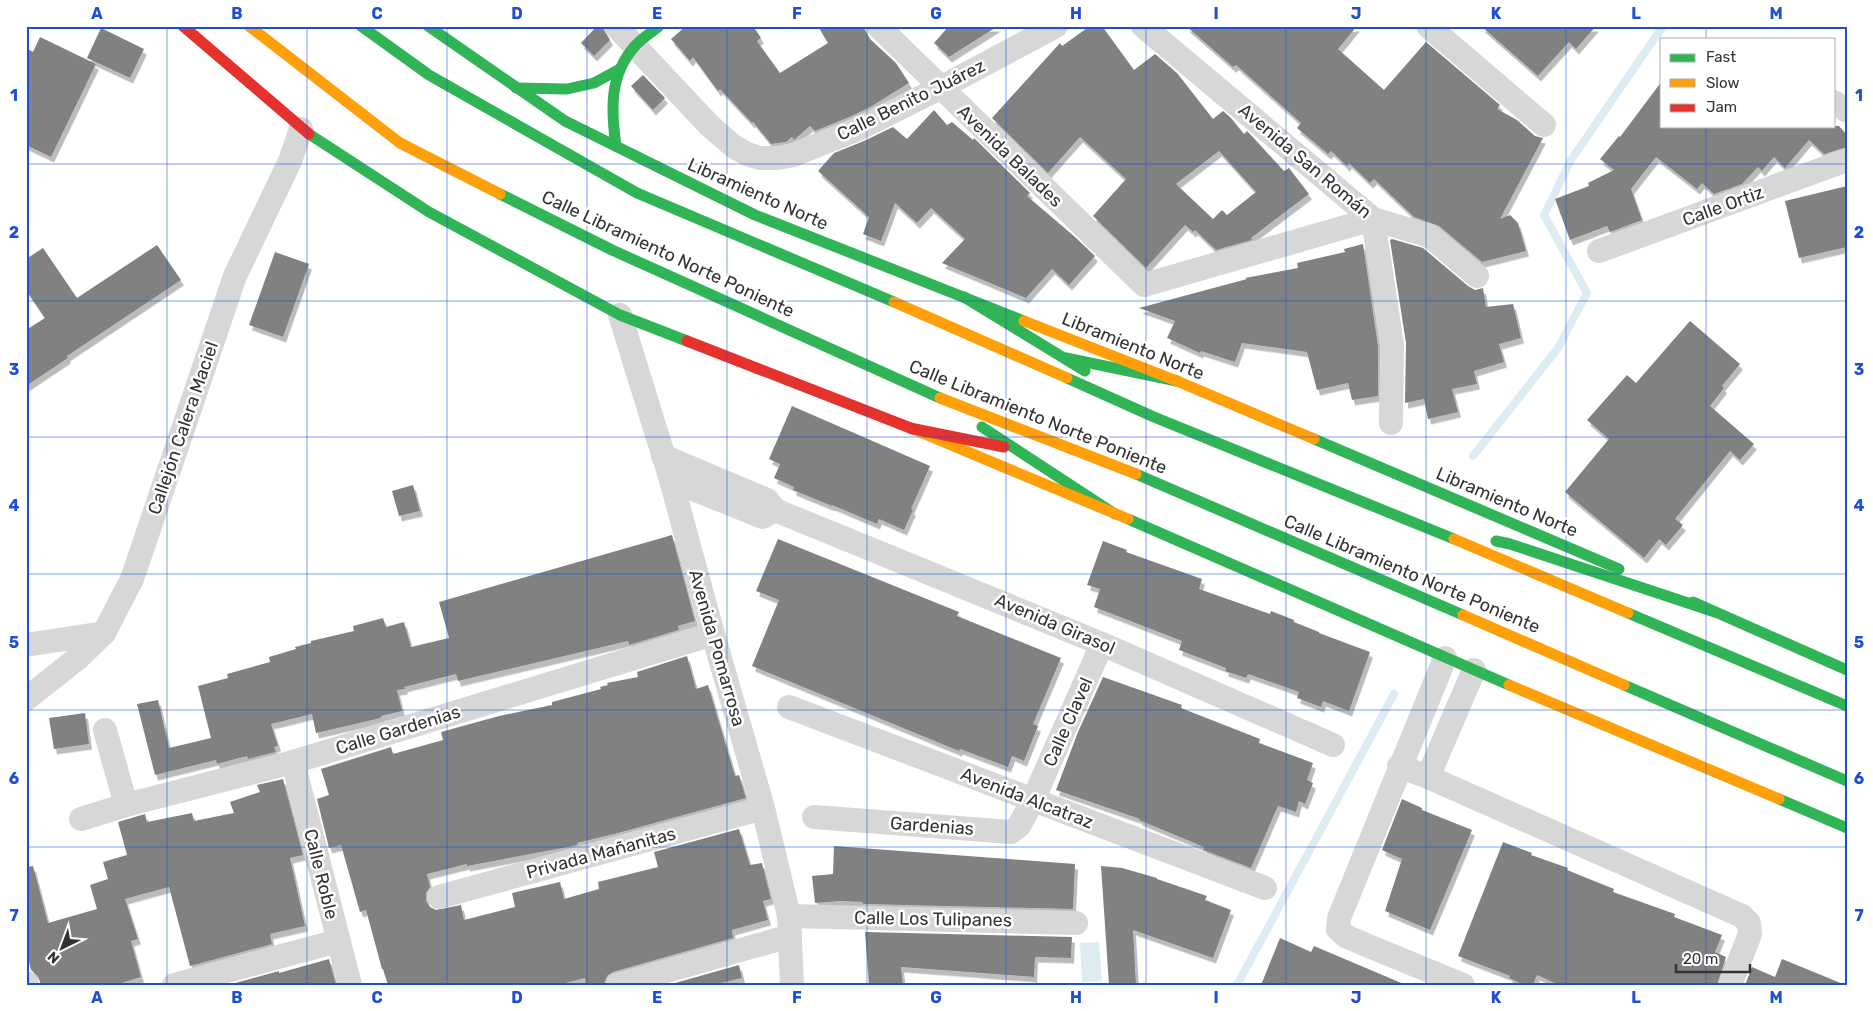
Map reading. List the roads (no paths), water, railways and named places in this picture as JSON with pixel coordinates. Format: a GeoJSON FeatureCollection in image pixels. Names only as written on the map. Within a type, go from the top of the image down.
{"type":"FeatureCollection","features":[{"type":"Feature","properties":{"kind":"main road"},"geometry":{"type":"LineString","coordinates":[[183,26],[301,129],[429,212],[620,315],[910,428],[1847,828]]}},
{"type":"Feature","properties":{"kind":"main road","name":"Calle Libramiento Norte Poniente"},"geometry":{"type":"LineString","coordinates":[[249,26],[400,143],[612,250],[923,391],[1128,471],[1847,781]]}},
{"type":"Feature","properties":{"kind":"main road"},"geometry":{"type":"LineString","coordinates":[[361,26],[429,75],[636,193],[965,332],[1154,417],[1429,528],[1847,706]]}},
{"type":"Feature","properties":{"kind":"main road","name":"Libramiento Norte"},"geometry":{"type":"LineString","coordinates":[[428,26],[565,121],[755,215],[1177,381],[1648,581],[1844,669]]}},
{"type":"Feature","properties":{"kind":"main road"},"geometry":{"type":"LineString","coordinates":[[616,146],[611,110],[612,90],[618,70],[635,46],[659,26]]}},
{"type":"Feature","properties":{"kind":"main road"},"geometry":{"type":"LineString","coordinates":[[516,88],[567,89],[594,83],[618,70]]}},
{"type":"Feature","properties":{"kind":"main road"},"geometry":{"type":"LineString","coordinates":[[964,297],[1066,358],[1154,417]]}},
{"type":"Feature","properties":{"kind":"main road"},"geometry":{"type":"LineString","coordinates":[[965,332],[1066,358],[1177,381]]}},
{"type":"Feature","properties":{"kind":"main road"},"geometry":{"type":"LineString","coordinates":[[923,391],[1019,450],[1115,514]]}},
{"type":"Feature","properties":{"kind":"main road"},"geometry":{"type":"LineString","coordinates":[[910,428],[1047,455]]}},
{"type":"Feature","properties":{"kind":"main road"},"geometry":{"type":"LineString","coordinates":[[1065,458],[1128,471]]}},
{"type":"Feature","properties":{"kind":"main road"},"geometry":{"type":"LineString","coordinates":[[1429,528],[1510,544],[1715,612]]}},
{"type":"Feature","properties":{"kind":"street"},"geometry":{"type":"LineString","coordinates":[[616,26],[635,46]]}},
{"type":"Feature","properties":{"kind":"street","name":"Avenida Balades"},"geometry":{"type":"LineString","coordinates":[[878,26],[1144,285],[1373,219]]}},
{"type":"Feature","properties":{"kind":"street","name":"Calle Benito Juárez"},"geometry":{"type":"LineString","coordinates":[[635,46],[709,125],[733,146],[747,154],[760,158],[778,158],[793,155],[858,129],[1056,26]]}},
{"type":"Feature","properties":{"kind":"street","name":"Avenida San Román"},"geometry":{"type":"LineString","coordinates":[[1143,26],[1373,219],[1430,236],[1477,276]]}},
{"type":"Feature","properties":{"kind":"street"},"geometry":{"type":"LineString","coordinates":[[1428,26],[1544,125]]}},
{"type":"Feature","properties":{"kind":"street"},"geometry":{"type":"LineString","coordinates":[[1836,103],[1847,111]]}},
{"type":"Feature","properties":{"kind":"street","name":"Callejón Calera Maciel"},"geometry":{"type":"LineString","coordinates":[[26,699],[78,658],[104,633],[132,579],[235,276],[290,161],[301,129]]}},
{"type":"Feature","properties":{"kind":"street","name":"Calle Ortiz"},"geometry":{"type":"LineString","coordinates":[[1599,251],[1847,160]]}},
{"type":"Feature","properties":{"kind":"street"},"geometry":{"type":"LineString","coordinates":[[1373,219],[1392,345],[1392,423]]}},
{"type":"Feature","properties":{"kind":"street","name":"Avenida Pomarrosa"},"geometry":{"type":"LineString","coordinates":[[620,315],[671,480],[712,634],[763,808],[789,926],[792,985]]}},
{"type":"Feature","properties":{"kind":"street","name":"Avenida Girasol"},"geometry":{"type":"LineString","coordinates":[[663,456],[767,500],[775,510],[1102,644],[1333,746]]}},
{"type":"Feature","properties":{"kind":"street"},"geometry":{"type":"LineString","coordinates":[[671,480],[764,518],[775,510]]}},
{"type":"Feature","properties":{"kind":"street"},"geometry":{"type":"LineString","coordinates":[[26,645],[104,633]]}},
{"type":"Feature","properties":{"kind":"street","name":"Calle Gardenias"},"geometry":{"type":"LineString","coordinates":[[81,819],[126,804],[292,762],[712,634]]}},
{"type":"Feature","properties":{"kind":"street","name":"Calle Clavel"},"geometry":{"type":"LineString","coordinates":[[1033,800],[1102,644]]}},
{"type":"Feature","properties":{"kind":"street"},"geometry":{"type":"LineString","coordinates":[[1445,658],[1399,766],[1339,918],[1338,929],[1347,936],[1463,985]]}},
{"type":"Feature","properties":{"kind":"street"},"geometry":{"type":"LineString","coordinates":[[1428,777],[1474,670]]}},
{"type":"Feature","properties":{"kind":"street"},"geometry":{"type":"LineString","coordinates":[[1428,700],[1456,712]]}},
{"type":"Feature","properties":{"kind":"street","name":"Avenida Alcatraz"},"geometry":{"type":"LineString","coordinates":[[789,707],[1265,888]]}},
{"type":"Feature","properties":{"kind":"street"},"geometry":{"type":"LineString","coordinates":[[104,730],[126,804]]}},
{"type":"Feature","properties":{"kind":"street","name":"Calle Roble"},"geometry":{"type":"LineString","coordinates":[[292,762],[350,985]]}},
{"type":"Feature","properties":{"kind":"street"},"geometry":{"type":"LineString","coordinates":[[1399,766],[1428,777],[1742,916],[1749,923],[1750,934],[1730,985]]}},
{"type":"Feature","properties":{"kind":"street","name":"Gardenias"},"geometry":{"type":"LineString","coordinates":[[814,817],[1010,832],[1019,826],[1033,800]]}},
{"type":"Feature","properties":{"kind":"street","name":"Privada Mañanitas"},"geometry":{"type":"LineString","coordinates":[[439,897],[763,808]]}},
{"type":"Feature","properties":{"kind":"street","name":"Calle Los Tulipanes"},"geometry":{"type":"LineString","coordinates":[[617,985],[789,926],[1076,923]]}},
{"type":"Feature","properties":{"kind":"street"},"geometry":{"type":"LineString","coordinates":[[174,985],[338,942]]}},
{"type":"Feature","properties":{"kind":"waterway"},"geometry":{"type":"LineString","coordinates":[[1473,456],[1558,348],[1587,293],[1544,215],[1571,160],[1663,26]]}},
{"type":"Feature","properties":{"kind":"waterway"},"geometry":{"type":"LineString","coordinates":[[1237,985],[1394,694]]}}]}
